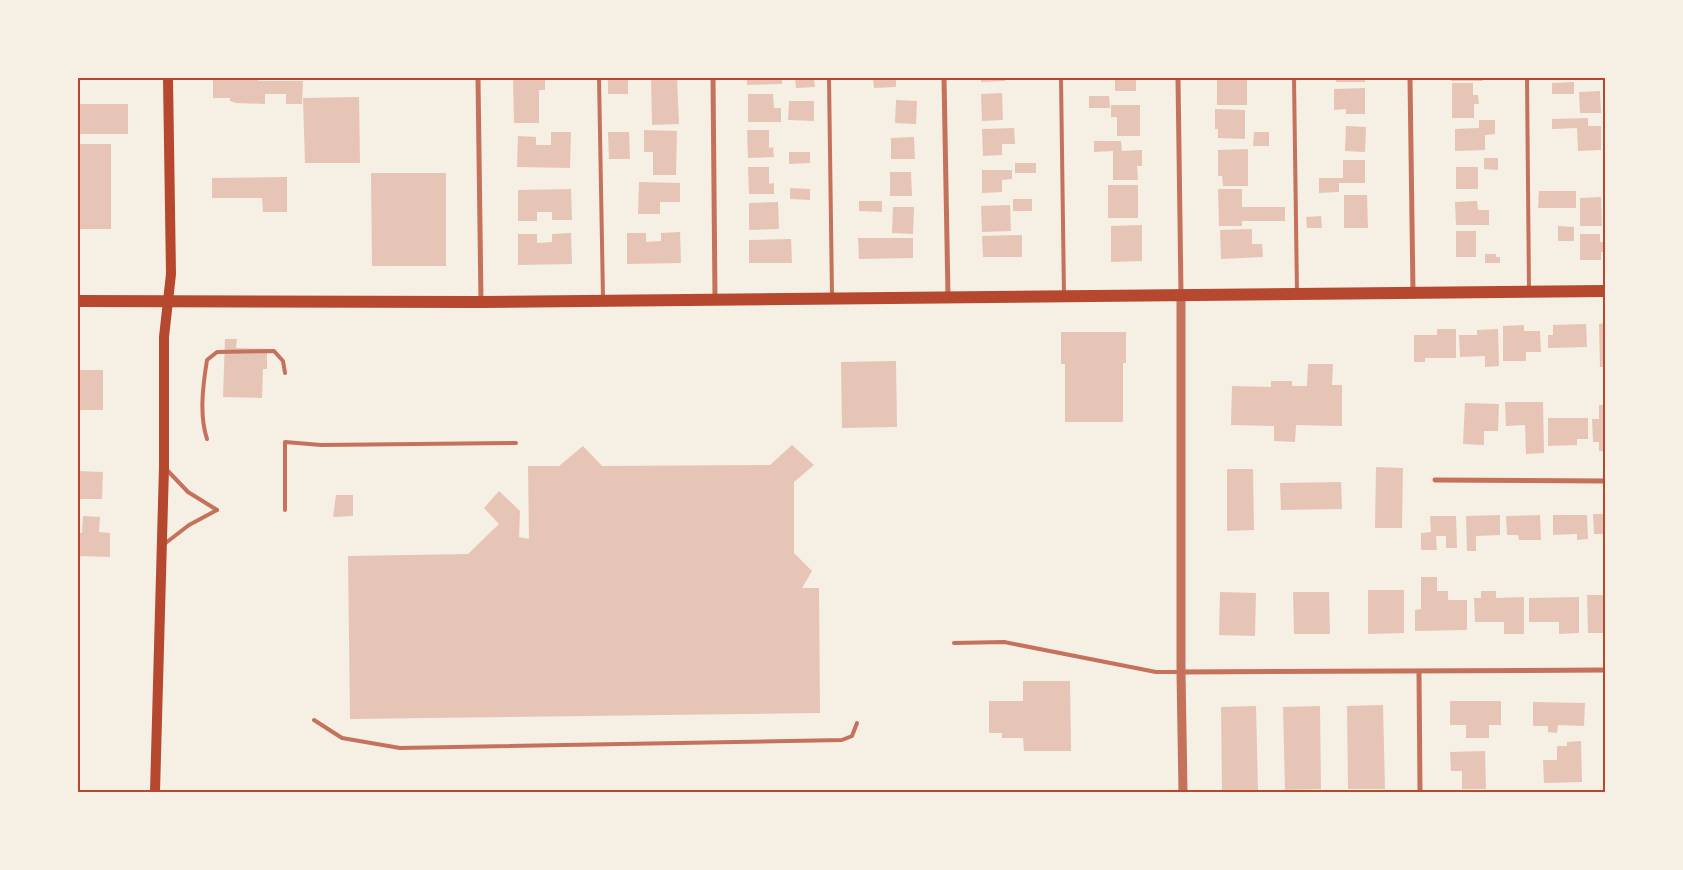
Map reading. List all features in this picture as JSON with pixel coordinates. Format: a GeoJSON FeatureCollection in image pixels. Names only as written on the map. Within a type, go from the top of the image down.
{"type":"FeatureCollection","features":[{"type":"Feature","properties":{"kind":"main road"},"geometry":{"type":"LineString","coordinates":[[155,792],[164,467],[164,337],[171,274],[168,78]]}},
{"type":"Feature","properties":{"kind":"main road"},"geometry":{"type":"LineString","coordinates":[[78,301],[167,303],[481,302],[1606,290]]}},
{"type":"Feature","properties":{"kind":"street"},"geometry":{"type":"LineString","coordinates":[[478,78],[481,302]]}},
{"type":"Feature","properties":{"kind":"street"},"geometry":{"type":"LineString","coordinates":[[713,78],[715,300]]}},
{"type":"Feature","properties":{"kind":"street"},"geometry":{"type":"LineString","coordinates":[[944,78],[948,296]]}},
{"type":"Feature","properties":{"kind":"street"},"geometry":{"type":"LineString","coordinates":[[1178,78],[1183,792]]}},
{"type":"Feature","properties":{"kind":"street"},"geometry":{"type":"LineString","coordinates":[[1410,78],[1413,292]]}},
{"type":"Feature","properties":{"kind":"street"},"geometry":{"type":"LineString","coordinates":[[1435,480],[1606,481]]}},
{"type":"Feature","properties":{"kind":"street"},"geometry":{"type":"LineString","coordinates":[[1181,672],[1606,670]]}},
{"type":"Feature","properties":{"kind":"street"},"geometry":{"type":"LineString","coordinates":[[1419,672],[1420,792]]}},
{"type":"Feature","properties":{"kind":"lane"},"geometry":{"type":"LineString","coordinates":[[599,78],[603,300]]}},
{"type":"Feature","properties":{"kind":"lane"},"geometry":{"type":"LineString","coordinates":[[829,78],[832,298]]}},
{"type":"Feature","properties":{"kind":"lane"},"geometry":{"type":"LineString","coordinates":[[1061,78],[1064,295]]}},
{"type":"Feature","properties":{"kind":"lane"},"geometry":{"type":"LineString","coordinates":[[1294,78],[1297,293]]}},
{"type":"Feature","properties":{"kind":"lane"},"geometry":{"type":"LineString","coordinates":[[1527,78],[1529,291]]}},
{"type":"Feature","properties":{"kind":"lane"},"geometry":{"type":"LineString","coordinates":[[207,440],[203,428],[206,360],[217,352],[274,351],[282,361],[285,373]]}},
{"type":"Feature","properties":{"kind":"lane"},"geometry":{"type":"LineString","coordinates":[[285,510],[285,442],[322,445],[516,443]]}},
{"type":"Feature","properties":{"kind":"lane"},"geometry":{"type":"LineString","coordinates":[[161,546],[189,525],[217,510],[188,492],[164,467]]}},
{"type":"Feature","properties":{"kind":"lane"},"geometry":{"type":"LineString","coordinates":[[954,643],[1004,642],[1156,672],[1181,672]]}},
{"type":"Feature","properties":{"kind":"lane"},"geometry":{"type":"LineString","coordinates":[[314,720],[342,738],[400,748],[842,740],[852,736],[857,723]]}},
{"type":"Feature","properties":{"kind":"building"},"geometry":{"type":"Polygon","coordinates":[[[213,78],[303,81],[302,104],[286,104],[286,94],[265,94],[265,104],[236,103],[230,101],[230,98],[213,98],[213,78]]]}},
{"type":"Feature","properties":{"kind":"building"},"geometry":{"type":"Polygon","coordinates":[[[513,78],[545,78],[545,90],[539,90],[539,123],[514,123],[513,78]]]}},
{"type":"Feature","properties":{"kind":"building"},"geometry":{"type":"Polygon","coordinates":[[[608,78],[628,78],[628,94],[608,94],[608,78]]]}},
{"type":"Feature","properties":{"kind":"building"},"geometry":{"type":"Polygon","coordinates":[[[651,78],[677,78],[679,124],[652,125],[651,78]]]}},
{"type":"Feature","properties":{"kind":"building"},"geometry":{"type":"Polygon","coordinates":[[[747,78],[782,78],[782,84],[747,85],[747,78]]]}},
{"type":"Feature","properties":{"kind":"building"},"geometry":{"type":"Polygon","coordinates":[[[795,78],[814,78],[815,87],[796,88],[795,78]]]}},
{"type":"Feature","properties":{"kind":"building"},"geometry":{"type":"Polygon","coordinates":[[[873,78],[896,78],[896,87],[874,88],[873,78]]]}},
{"type":"Feature","properties":{"kind":"building"},"geometry":{"type":"Polygon","coordinates":[[[981,78],[1005,78],[1005,81],[981,82],[981,78]]]}},
{"type":"Feature","properties":{"kind":"building"},"geometry":{"type":"Polygon","coordinates":[[[1115,78],[1139,78],[1139,80],[1136,80],[1136,91],[1115,91],[1115,78]]]}},
{"type":"Feature","properties":{"kind":"building"},"geometry":{"type":"Polygon","coordinates":[[[1217,78],[1247,78],[1247,105],[1217,105],[1217,78]]]}},
{"type":"Feature","properties":{"kind":"building"},"geometry":{"type":"Polygon","coordinates":[[[1336,78],[1365,78],[1365,82],[1336,82],[1336,78]]]}},
{"type":"Feature","properties":{"kind":"building"},"geometry":{"type":"Polygon","coordinates":[[[1451,78],[1482,78],[1483,81],[1451,81],[1451,78]]]}},
{"type":"Feature","properties":{"kind":"building"},"geometry":{"type":"Polygon","coordinates":[[[1574,82],[1574,94],[1552,94],[1552,83],[1574,82]]]}},
{"type":"Feature","properties":{"kind":"building"},"geometry":{"type":"Polygon","coordinates":[[[1452,83],[1473,83],[1473,95],[1478,95],[1479,104],[1474,104],[1474,118],[1452,118],[1452,83]]]}},
{"type":"Feature","properties":{"kind":"building"},"geometry":{"type":"Polygon","coordinates":[[[1365,88],[1365,114],[1346,114],[1346,109],[1334,110],[1334,89],[1365,88]]]}},
{"type":"Feature","properties":{"kind":"building"},"geometry":{"type":"Polygon","coordinates":[[[1600,91],[1601,113],[1580,113],[1579,92],[1600,91]]]}},
{"type":"Feature","properties":{"kind":"building"},"geometry":{"type":"Polygon","coordinates":[[[1002,93],[1003,120],[982,121],[981,94],[1002,93]]]}},
{"type":"Feature","properties":{"kind":"building"},"geometry":{"type":"Polygon","coordinates":[[[748,94],[773,94],[774,108],[781,108],[781,122],[748,122],[748,94]]]}},
{"type":"Feature","properties":{"kind":"building"},"geometry":{"type":"Polygon","coordinates":[[[1089,96],[1109,96],[1110,108],[1089,108],[1089,96]]]}},
{"type":"Feature","properties":{"kind":"building"},"geometry":{"type":"Polygon","coordinates":[[[359,97],[360,163],[305,163],[303,98],[359,97]]]}},
{"type":"Feature","properties":{"kind":"building"},"geometry":{"type":"Polygon","coordinates":[[[896,100],[917,101],[916,124],[895,123],[896,100]]]}},
{"type":"Feature","properties":{"kind":"building"},"geometry":{"type":"Polygon","coordinates":[[[789,101],[814,101],[814,121],[788,120],[789,101]]]}},
{"type":"Feature","properties":{"kind":"building"},"geometry":{"type":"Polygon","coordinates":[[[78,104],[128,104],[128,134],[78,134],[78,104]]]}},
{"type":"Feature","properties":{"kind":"building"},"geometry":{"type":"Polygon","coordinates":[[[1111,105],[1140,105],[1140,136],[1117,136],[1117,117],[1111,117],[1111,105]]]}},
{"type":"Feature","properties":{"kind":"building"},"geometry":{"type":"Polygon","coordinates":[[[1215,109],[1245,110],[1245,139],[1218,138],[1218,129],[1215,129],[1215,109]]]}},
{"type":"Feature","properties":{"kind":"building"},"geometry":{"type":"Polygon","coordinates":[[[1588,118],[1588,126],[1601,126],[1601,150],[1578,151],[1577,128],[1552,129],[1552,119],[1588,118]]]}},
{"type":"Feature","properties":{"kind":"building"},"geometry":{"type":"Polygon","coordinates":[[[1479,120],[1495,120],[1495,134],[1485,135],[1485,150],[1455,151],[1455,129],[1479,128],[1479,120]]]}},
{"type":"Feature","properties":{"kind":"building"},"geometry":{"type":"Polygon","coordinates":[[[1346,126],[1366,127],[1365,152],[1345,151],[1346,126]]]}},
{"type":"Feature","properties":{"kind":"building"},"geometry":{"type":"Polygon","coordinates":[[[1014,128],[1015,144],[1002,144],[1002,155],[983,156],[982,129],[1014,128]]]}},
{"type":"Feature","properties":{"kind":"building"},"geometry":{"type":"Polygon","coordinates":[[[644,130],[677,131],[676,175],[653,175],[653,152],[644,152],[644,130]]]}},
{"type":"Feature","properties":{"kind":"building"},"geometry":{"type":"Polygon","coordinates":[[[747,130],[769,130],[769,148],[773,147],[774,157],[748,158],[747,130]]]}},
{"type":"Feature","properties":{"kind":"building"},"geometry":{"type":"Polygon","coordinates":[[[551,132],[571,132],[570,168],[517,167],[518,136],[536,137],[536,145],[551,145],[551,132]]]}},
{"type":"Feature","properties":{"kind":"building"},"geometry":{"type":"Polygon","coordinates":[[[608,132],[629,132],[630,159],[609,159],[608,132]]]}},
{"type":"Feature","properties":{"kind":"building"},"geometry":{"type":"Polygon","coordinates":[[[1254,132],[1269,132],[1269,146],[1253,146],[1254,132]]]}},
{"type":"Feature","properties":{"kind":"building"},"geometry":{"type":"Polygon","coordinates":[[[914,137],[915,159],[891,159],[891,138],[914,137]]]}},
{"type":"Feature","properties":{"kind":"building"},"geometry":{"type":"Polygon","coordinates":[[[1094,141],[1121,141],[1122,151],[1142,150],[1142,166],[1137,166],[1138,180],[1113,180],[1113,151],[1094,152],[1094,141]]]}},
{"type":"Feature","properties":{"kind":"building"},"geometry":{"type":"Polygon","coordinates":[[[78,144],[111,144],[111,229],[78,229],[78,144]]]}},
{"type":"Feature","properties":{"kind":"building"},"geometry":{"type":"Polygon","coordinates":[[[1248,149],[1248,186],[1223,186],[1222,176],[1218,176],[1218,150],[1248,149]]]}},
{"type":"Feature","properties":{"kind":"building"},"geometry":{"type":"Polygon","coordinates":[[[789,152],[810,152],[810,163],[789,164],[789,152]]]}},
{"type":"Feature","properties":{"kind":"building"},"geometry":{"type":"Polygon","coordinates":[[[1484,158],[1498,158],[1498,170],[1484,169],[1484,158]]]}},
{"type":"Feature","properties":{"kind":"building"},"geometry":{"type":"Polygon","coordinates":[[[1343,160],[1365,160],[1365,183],[1339,183],[1339,192],[1319,193],[1319,178],[1343,178],[1343,160]]]}},
{"type":"Feature","properties":{"kind":"building"},"geometry":{"type":"Polygon","coordinates":[[[1015,163],[1036,163],[1036,173],[1015,173],[1015,163]]]}},
{"type":"Feature","properties":{"kind":"building"},"geometry":{"type":"Polygon","coordinates":[[[748,167],[769,167],[769,184],[774,183],[774,194],[749,194],[748,167]]]}},
{"type":"Feature","properties":{"kind":"building"},"geometry":{"type":"Polygon","coordinates":[[[1456,167],[1478,167],[1478,189],[1456,189],[1456,167]]]}},
{"type":"Feature","properties":{"kind":"building"},"geometry":{"type":"Polygon","coordinates":[[[982,170],[1012,170],[1012,179],[1002,180],[1002,192],[982,193],[982,170]]]}},
{"type":"Feature","properties":{"kind":"building"},"geometry":{"type":"Polygon","coordinates":[[[890,172],[911,172],[912,196],[890,196],[890,172]]]}},
{"type":"Feature","properties":{"kind":"building"},"geometry":{"type":"Polygon","coordinates":[[[371,173],[446,173],[446,266],[372,266],[371,173]]]}},
{"type":"Feature","properties":{"kind":"building"},"geometry":{"type":"Polygon","coordinates":[[[287,177],[287,212],[263,212],[262,198],[212,198],[212,178],[287,177]]]}},
{"type":"Feature","properties":{"kind":"building"},"geometry":{"type":"Polygon","coordinates":[[[639,182],[680,183],[680,202],[660,202],[660,214],[638,214],[639,182]]]}},
{"type":"Feature","properties":{"kind":"building"},"geometry":{"type":"Polygon","coordinates":[[[1108,185],[1138,185],[1138,218],[1108,218],[1108,185]]]}},
{"type":"Feature","properties":{"kind":"building"},"geometry":{"type":"Polygon","coordinates":[[[790,188],[810,189],[810,200],[790,199],[790,188]]]}},
{"type":"Feature","properties":{"kind":"building"},"geometry":{"type":"Polygon","coordinates":[[[571,189],[572,220],[552,220],[552,212],[537,212],[537,221],[518,221],[518,190],[571,189]]]}},
{"type":"Feature","properties":{"kind":"building"},"geometry":{"type":"Polygon","coordinates":[[[1218,189],[1242,189],[1242,207],[1285,207],[1285,221],[1242,221],[1242,226],[1219,226],[1218,189]]]}},
{"type":"Feature","properties":{"kind":"building"},"geometry":{"type":"Polygon","coordinates":[[[1539,191],[1576,191],[1576,208],[1538,208],[1539,191]]]}},
{"type":"Feature","properties":{"kind":"building"},"geometry":{"type":"Polygon","coordinates":[[[1344,195],[1367,195],[1368,228],[1344,228],[1344,195]]]}},
{"type":"Feature","properties":{"kind":"building"},"geometry":{"type":"Polygon","coordinates":[[[1601,197],[1602,226],[1580,226],[1580,198],[1601,197]]]}},
{"type":"Feature","properties":{"kind":"building"},"geometry":{"type":"Polygon","coordinates":[[[1013,199],[1032,199],[1032,211],[1013,211],[1013,199]]]}},
{"type":"Feature","properties":{"kind":"building"},"geometry":{"type":"Polygon","coordinates":[[[859,201],[882,201],[882,212],[859,211],[859,201]]]}},
{"type":"Feature","properties":{"kind":"building"},"geometry":{"type":"Polygon","coordinates":[[[1477,201],[1478,210],[1489,210],[1489,225],[1456,225],[1455,202],[1477,201]]]}},
{"type":"Feature","properties":{"kind":"building"},"geometry":{"type":"Polygon","coordinates":[[[778,202],[779,229],[749,230],[749,203],[778,202]]]}},
{"type":"Feature","properties":{"kind":"building"},"geometry":{"type":"Polygon","coordinates":[[[1010,205],[1011,231],[982,232],[981,206],[1010,205]]]}},
{"type":"Feature","properties":{"kind":"building"},"geometry":{"type":"Polygon","coordinates":[[[893,207],[914,207],[913,234],[892,233],[893,207]]]}},
{"type":"Feature","properties":{"kind":"building"},"geometry":{"type":"Polygon","coordinates":[[[1321,216],[1322,228],[1307,228],[1306,217],[1321,216]]]}},
{"type":"Feature","properties":{"kind":"building"},"geometry":{"type":"Polygon","coordinates":[[[1142,225],[1142,261],[1111,262],[1111,226],[1142,225]]]}},
{"type":"Feature","properties":{"kind":"building"},"geometry":{"type":"Polygon","coordinates":[[[1558,226],[1574,227],[1574,241],[1558,241],[1558,226]]]}},
{"type":"Feature","properties":{"kind":"building"},"geometry":{"type":"Polygon","coordinates":[[[1252,229],[1252,244],[1262,244],[1263,257],[1221,259],[1220,230],[1252,229]]]}},
{"type":"Feature","properties":{"kind":"building"},"geometry":{"type":"Polygon","coordinates":[[[1456,231],[1476,231],[1476,257],[1456,257],[1456,231]]]}},
{"type":"Feature","properties":{"kind":"building"},"geometry":{"type":"Polygon","coordinates":[[[680,232],[681,263],[627,264],[627,233],[646,233],[646,242],[661,241],[661,233],[680,232]]]}},
{"type":"Feature","properties":{"kind":"building"},"geometry":{"type":"Polygon","coordinates":[[[571,233],[572,264],[518,265],[518,234],[537,234],[537,243],[552,242],[552,234],[571,233]]]}},
{"type":"Feature","properties":{"kind":"building"},"geometry":{"type":"Polygon","coordinates":[[[1580,234],[1600,234],[1600,242],[1606,242],[1606,252],[1601,252],[1601,260],[1580,260],[1580,234]]]}},
{"type":"Feature","properties":{"kind":"building"},"geometry":{"type":"Polygon","coordinates":[[[1022,235],[1022,257],[983,257],[982,236],[1022,235]]]}},
{"type":"Feature","properties":{"kind":"building"},"geometry":{"type":"Polygon","coordinates":[[[858,238],[913,238],[913,258],[859,259],[858,238]]]}},
{"type":"Feature","properties":{"kind":"building"},"geometry":{"type":"Polygon","coordinates":[[[791,239],[792,263],[749,263],[749,240],[791,239]]]}},
{"type":"Feature","properties":{"kind":"building"},"geometry":{"type":"Polygon","coordinates":[[[1485,254],[1496,254],[1496,257],[1500,257],[1500,263],[1485,263],[1485,254]]]}},
{"type":"Feature","properties":{"kind":"building"},"geometry":{"type":"Polygon","coordinates":[[[1606,323],[1606,367],[1600,367],[1599,324],[1606,323]]]}},
{"type":"Feature","properties":{"kind":"building"},"geometry":{"type":"Polygon","coordinates":[[[1586,324],[1587,347],[1548,348],[1548,335],[1553,335],[1553,325],[1586,324]]]}},
{"type":"Feature","properties":{"kind":"building"},"geometry":{"type":"Polygon","coordinates":[[[1524,325],[1524,331],[1540,331],[1541,352],[1526,352],[1526,361],[1503,361],[1503,326],[1524,325]]]}},
{"type":"Feature","properties":{"kind":"building"},"geometry":{"type":"Polygon","coordinates":[[[1437,329],[1456,329],[1456,358],[1425,358],[1425,362],[1414,362],[1414,335],[1437,335],[1437,329]]]}},
{"type":"Feature","properties":{"kind":"building"},"geometry":{"type":"Polygon","coordinates":[[[1498,329],[1499,366],[1485,367],[1485,356],[1460,357],[1459,335],[1477,335],[1477,330],[1498,329]]]}},
{"type":"Feature","properties":{"kind":"building"},"geometry":{"type":"Polygon","coordinates":[[[1061,332],[1126,332],[1126,363],[1123,363],[1123,422],[1065,422],[1065,364],[1061,364],[1061,332]]]}},
{"type":"Feature","properties":{"kind":"building"},"geometry":{"type":"Polygon","coordinates":[[[225,339],[237,339],[236,348],[267,349],[267,369],[263,369],[262,398],[223,397],[225,339]]]}},
{"type":"Feature","properties":{"kind":"building"},"geometry":{"type":"Polygon","coordinates":[[[896,361],[897,427],[842,428],[841,362],[896,361]]]}},
{"type":"Feature","properties":{"kind":"building"},"geometry":{"type":"Polygon","coordinates":[[[1308,364],[1333,364],[1332,385],[1342,385],[1342,426],[1296,425],[1295,442],[1274,441],[1274,426],[1231,425],[1232,386],[1271,387],[1271,381],[1292,381],[1292,386],[1307,386],[1308,364]]]}},
{"type":"Feature","properties":{"kind":"building"},"geometry":{"type":"Polygon","coordinates":[[[78,370],[103,370],[103,410],[78,410],[78,370]]]}},
{"type":"Feature","properties":{"kind":"building"},"geometry":{"type":"Polygon","coordinates":[[[1505,402],[1543,402],[1544,453],[1526,454],[1525,425],[1506,426],[1505,402]]]}},
{"type":"Feature","properties":{"kind":"building"},"geometry":{"type":"Polygon","coordinates":[[[1465,403],[1499,404],[1498,431],[1484,431],[1484,445],[1463,444],[1465,403]]]}},
{"type":"Feature","properties":{"kind":"building"},"geometry":{"type":"Polygon","coordinates":[[[1599,405],[1606,405],[1606,451],[1599,451],[1599,442],[1593,442],[1592,419],[1599,419],[1599,405]]]}},
{"type":"Feature","properties":{"kind":"building"},"geometry":{"type":"Polygon","coordinates":[[[1548,418],[1588,418],[1588,439],[1577,439],[1577,445],[1548,446],[1548,418]]]}},
{"type":"Feature","properties":{"kind":"building"},"geometry":{"type":"Polygon","coordinates":[[[792,445],[814,465],[794,482],[794,553],[812,571],[802,588],[819,588],[820,713],[350,719],[348,556],[468,554],[499,524],[484,508],[499,491],[520,511],[519,537],[529,539],[528,466],[559,466],[583,446],[602,466],[770,465],[792,445]]]}},
{"type":"Feature","properties":{"kind":"building"},"geometry":{"type":"Polygon","coordinates":[[[1376,467],[1403,468],[1402,528],[1375,528],[1376,467]]]}},
{"type":"Feature","properties":{"kind":"building"},"geometry":{"type":"Polygon","coordinates":[[[1227,469],[1253,469],[1254,530],[1227,531],[1227,469]]]}},
{"type":"Feature","properties":{"kind":"building"},"geometry":{"type":"Polygon","coordinates":[[[78,471],[103,472],[102,499],[78,499],[78,471]]]}},
{"type":"Feature","properties":{"kind":"building"},"geometry":{"type":"Polygon","coordinates":[[[1341,482],[1342,509],[1281,510],[1280,483],[1341,482]]]}},
{"type":"Feature","properties":{"kind":"building"},"geometry":{"type":"Polygon","coordinates":[[[336,495],[353,495],[353,516],[333,517],[336,495]]]}},
{"type":"Feature","properties":{"kind":"building"},"geometry":{"type":"Polygon","coordinates":[[[1593,514],[1606,514],[1606,534],[1594,534],[1593,514]]]}},
{"type":"Feature","properties":{"kind":"building"},"geometry":{"type":"Polygon","coordinates":[[[1500,515],[1500,535],[1476,536],[1476,551],[1467,551],[1466,516],[1500,515]]]}},
{"type":"Feature","properties":{"kind":"building"},"geometry":{"type":"Polygon","coordinates":[[[1540,515],[1541,540],[1519,540],[1518,535],[1507,535],[1506,516],[1540,515]]]}},
{"type":"Feature","properties":{"kind":"building"},"geometry":{"type":"Polygon","coordinates":[[[1553,515],[1587,515],[1588,539],[1577,540],[1577,534],[1553,535],[1553,515]]]}},
{"type":"Feature","properties":{"kind":"building"},"geometry":{"type":"Polygon","coordinates":[[[83,516],[100,517],[99,532],[110,533],[110,557],[78,556],[78,533],[82,533],[83,516]]]}},
{"type":"Feature","properties":{"kind":"building"},"geometry":{"type":"Polygon","coordinates":[[[1430,516],[1456,516],[1457,548],[1446,548],[1446,536],[1436,536],[1437,550],[1421,550],[1421,533],[1431,532],[1430,516]]]}},
{"type":"Feature","properties":{"kind":"building"},"geometry":{"type":"Polygon","coordinates":[[[1421,577],[1437,577],[1437,591],[1448,591],[1448,600],[1467,600],[1467,630],[1415,631],[1415,610],[1421,609],[1421,577]]]}},
{"type":"Feature","properties":{"kind":"building"},"geometry":{"type":"Polygon","coordinates":[[[1368,590],[1404,590],[1404,633],[1368,634],[1368,590]]]}},
{"type":"Feature","properties":{"kind":"building"},"geometry":{"type":"Polygon","coordinates":[[[1481,591],[1496,591],[1496,598],[1524,597],[1524,634],[1504,634],[1504,622],[1475,622],[1474,598],[1481,598],[1481,591]]]}},
{"type":"Feature","properties":{"kind":"building"},"geometry":{"type":"Polygon","coordinates":[[[1220,592],[1256,593],[1255,636],[1219,635],[1220,592]]]}},
{"type":"Feature","properties":{"kind":"building"},"geometry":{"type":"Polygon","coordinates":[[[1293,592],[1329,592],[1330,634],[1294,634],[1293,592]]]}},
{"type":"Feature","properties":{"kind":"building"},"geometry":{"type":"Polygon","coordinates":[[[1587,595],[1606,595],[1606,633],[1588,633],[1587,595]]]}},
{"type":"Feature","properties":{"kind":"building"},"geometry":{"type":"Polygon","coordinates":[[[1579,597],[1579,633],[1559,634],[1559,622],[1529,622],[1529,598],[1579,597]]]}},
{"type":"Feature","properties":{"kind":"building"},"geometry":{"type":"Polygon","coordinates":[[[1023,681],[1070,681],[1071,751],[1024,751],[1023,738],[1002,738],[1002,733],[989,733],[989,701],[1023,701],[1023,681]]]}},
{"type":"Feature","properties":{"kind":"building"},"geometry":{"type":"Polygon","coordinates":[[[1450,701],[1501,701],[1501,725],[1489,725],[1489,738],[1466,738],[1466,725],[1450,725],[1450,701]]]}},
{"type":"Feature","properties":{"kind":"building"},"geometry":{"type":"Polygon","coordinates":[[[1533,702],[1585,703],[1584,726],[1558,725],[1557,733],[1548,732],[1548,726],[1533,726],[1533,702]]]}},
{"type":"Feature","properties":{"kind":"building"},"geometry":{"type":"Polygon","coordinates":[[[1383,705],[1385,789],[1348,789],[1347,706],[1383,705]]]}},
{"type":"Feature","properties":{"kind":"building"},"geometry":{"type":"Polygon","coordinates":[[[1256,706],[1258,790],[1222,791],[1221,707],[1256,706]]]}},
{"type":"Feature","properties":{"kind":"building"},"geometry":{"type":"Polygon","coordinates":[[[1320,706],[1321,789],[1285,790],[1283,707],[1320,706]]]}},
{"type":"Feature","properties":{"kind":"building"},"geometry":{"type":"Polygon","coordinates":[[[1581,741],[1582,782],[1544,783],[1543,760],[1557,760],[1557,746],[1567,746],[1567,742],[1581,741]]]}},
{"type":"Feature","properties":{"kind":"building"},"geometry":{"type":"Polygon","coordinates":[[[1485,751],[1486,789],[1462,789],[1462,771],[1451,771],[1450,752],[1485,751]]]}}]}
